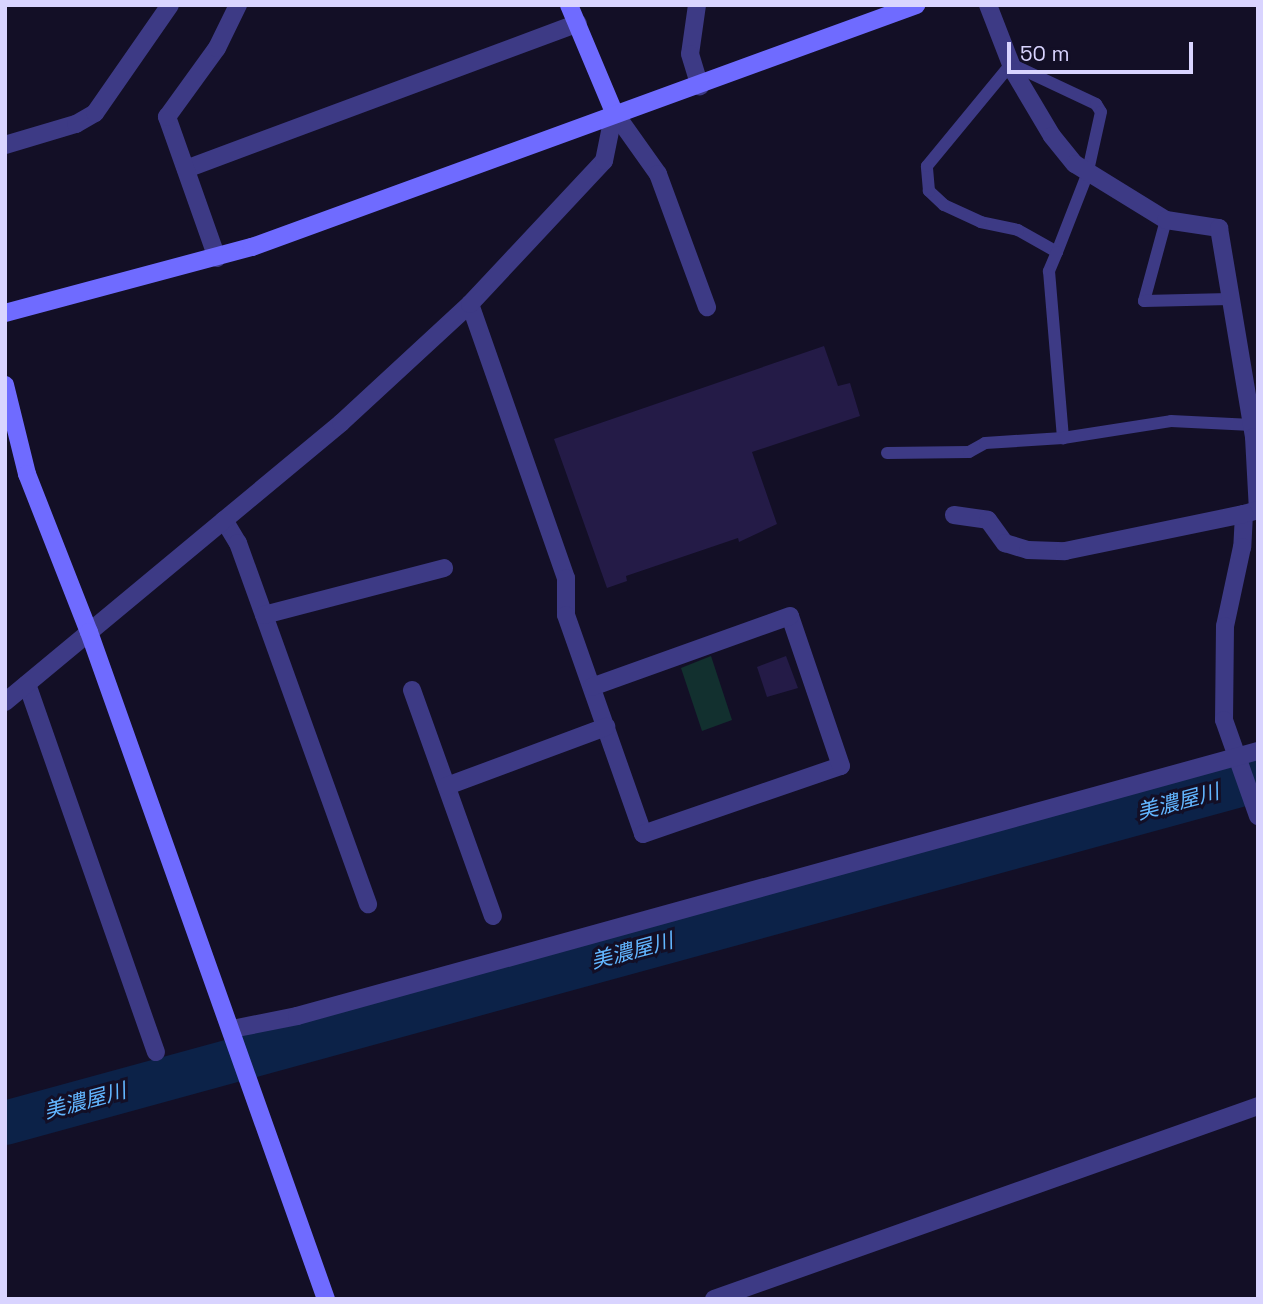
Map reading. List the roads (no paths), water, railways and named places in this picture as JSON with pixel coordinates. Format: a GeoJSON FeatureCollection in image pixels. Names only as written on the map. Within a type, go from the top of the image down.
{"type":"FeatureCollection","features":[{"type":"Feature","properties":{"kind":"street"},"geometry":{"type":"LineString","coordinates":[[5,145],[76,124],[95,113],[170,5]]}},
{"type":"Feature","properties":{"kind":"street"},"geometry":{"type":"LineString","coordinates":[[217,258],[167,117],[217,48],[238,5]]}},
{"type":"Feature","properties":{"kind":"street"},"geometry":{"type":"LineString","coordinates":[[569,5],[614,112],[658,174],[707,307]]}},
{"type":"Feature","properties":{"kind":"street"},"geometry":{"type":"LineString","coordinates":[[697,5],[690,54],[700,87]]}},
{"type":"Feature","properties":{"kind":"street"},"geometry":{"type":"LineString","coordinates":[[5,313],[217,258],[614,112],[700,87],[916,5]]}},
{"type":"Feature","properties":{"kind":"street"},"geometry":{"type":"LineString","coordinates":[[988,5],[1011,64],[1052,136],[1087,175],[1166,220],[1219,228],[1252,425],[1253,511],[1225,640],[1224,720],[1256,812]]}},
{"type":"Feature","properties":{"kind":"street"},"geometry":{"type":"LineString","coordinates":[[186,169],[578,23]]}},
{"type":"Feature","properties":{"kind":"street"},"geometry":{"type":"LineString","coordinates":[[5,702],[341,423],[470,304],[604,161],[614,112]]}},
{"type":"Feature","properties":{"kind":"street"},"geometry":{"type":"LineString","coordinates":[[470,304],[566,578],[566,615],[643,834],[841,766],[790,616],[592,687]]}},
{"type":"Feature","properties":{"kind":"street"},"geometry":{"type":"LineString","coordinates":[[5,385],[27,474],[89,632],[326,1299]]}},
{"type":"Feature","properties":{"kind":"street"},"geometry":{"type":"LineString","coordinates":[[954,515],[988,520],[1004,543],[1028,550],[1065,551],[1253,511]]}},
{"type":"Feature","properties":{"kind":"street"},"geometry":{"type":"LineString","coordinates":[[224,520],[238,543],[368,904]]}},
{"type":"Feature","properties":{"kind":"street"},"geometry":{"type":"LineString","coordinates":[[264,615],[444,568]]}},
{"type":"Feature","properties":{"kind":"street"},"geometry":{"type":"LineString","coordinates":[[27,684],[156,1052]]}},
{"type":"Feature","properties":{"kind":"street"},"geometry":{"type":"LineString","coordinates":[[412,690],[493,916]]}},
{"type":"Feature","properties":{"kind":"street"},"geometry":{"type":"LineString","coordinates":[[447,786],[606,727]]}},
{"type":"Feature","properties":{"kind":"street"},"geometry":{"type":"LineString","coordinates":[[232,1029],[297,1016],[1258,751]]}},
{"type":"Feature","properties":{"kind":"street"},"geometry":{"type":"LineString","coordinates":[[714,1299],[1258,1106]]}},
{"type":"Feature","properties":{"kind":"lane"},"geometry":{"type":"LineString","coordinates":[[1057,252],[1018,230],[981,222],[944,205],[929,191],[928,166],[1011,64],[1096,104],[1101,112],[1087,175],[1057,252],[1049,271],[1063,438]]}},
{"type":"Feature","properties":{"kind":"lane"},"geometry":{"type":"LineString","coordinates":[[1166,220],[1144,301],[1229,299]]}},
{"type":"Feature","properties":{"kind":"lane"},"geometry":{"type":"LineString","coordinates":[[887,453],[969,452],[985,443],[1063,438],[1171,421],[1252,425]]}},
{"type":"Feature","properties":{"kind":"waterway","name":"美濃屋川"},"geometry":{"type":"LineString","coordinates":[[5,1123],[1258,780]]}}]}
